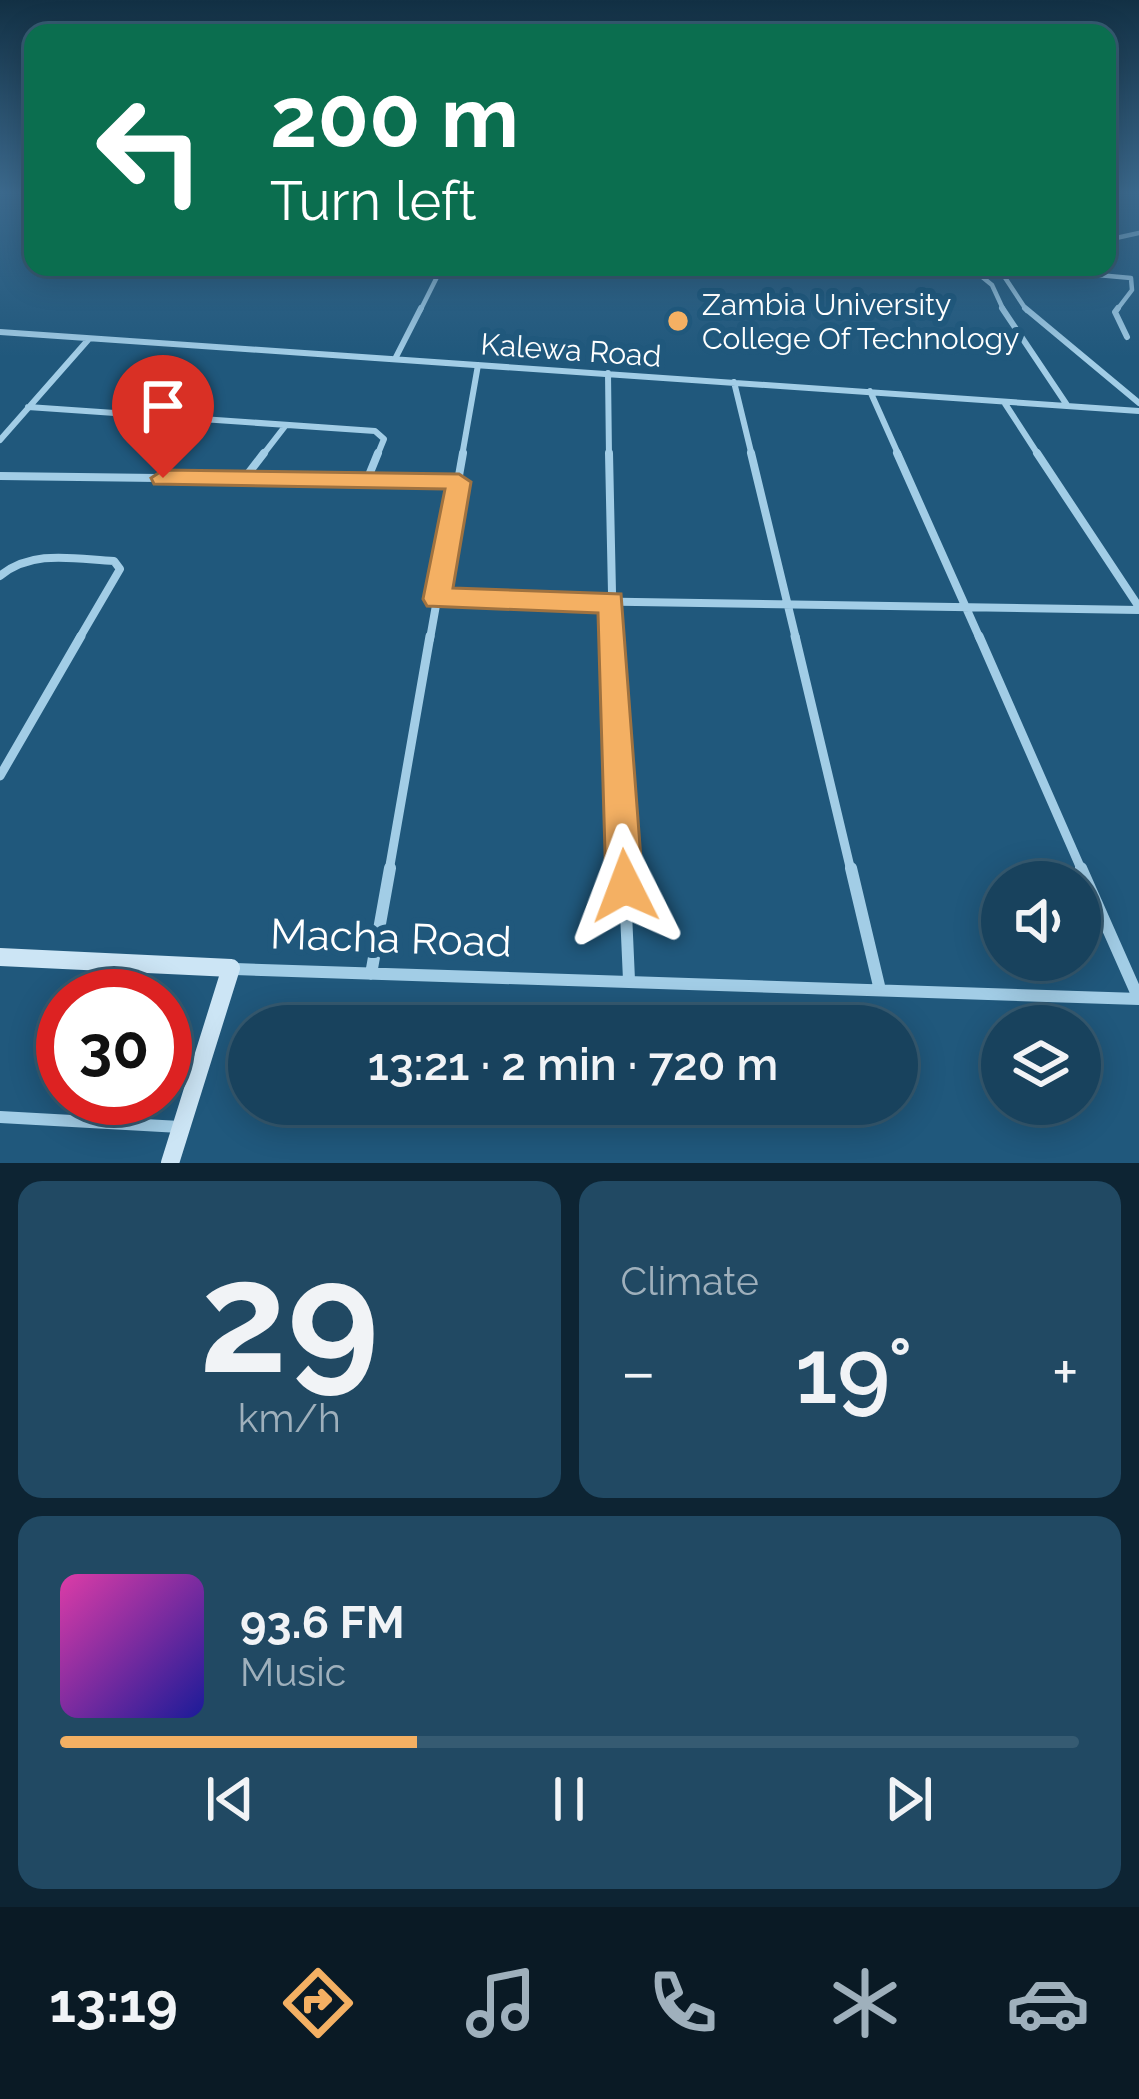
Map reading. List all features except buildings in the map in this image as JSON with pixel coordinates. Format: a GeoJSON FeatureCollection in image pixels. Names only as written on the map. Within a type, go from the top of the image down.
{"type":"FeatureCollection","features":[{"type":"Feature","properties":{"kind":"main road","name":"Macha Road"},"geometry":{"type":"LineString","coordinates":[[0,957],[231,968]]}},
{"type":"Feature","properties":{"kind":"main road"},"geometry":{"type":"LineString","coordinates":[[170,1163],[231,968]]}},
{"type":"Feature","properties":{"kind":"street"},"geometry":{"type":"LineString","coordinates":[[395,359],[437,276]]}},
{"type":"Feature","properties":{"kind":"street"},"geometry":{"type":"LineString","coordinates":[[981,276],[992,285],[1011,327],[1029,343],[1067,405]]}},
{"type":"Feature","properties":{"kind":"street"},"geometry":{"type":"LineString","coordinates":[[1004,276],[1030,317],[1139,407]]}},
{"type":"Feature","properties":{"kind":"street"},"geometry":{"type":"LineString","coordinates":[[1109,276],[1131,278],[1133,286],[1115,312],[1127,337]]}},
{"type":"Feature","properties":{"kind":"street","name":"Kalewa Road"},"geometry":{"type":"LineString","coordinates":[[0,332],[1139,407]]}},
{"type":"Feature","properties":{"kind":"street"},"geometry":{"type":"LineString","coordinates":[[0,440],[89,339]]}},
{"type":"Feature","properties":{"kind":"street"},"geometry":{"type":"LineString","coordinates":[[371,974],[478,365]]}},
{"type":"Feature","properties":{"kind":"street"},"geometry":{"type":"LineString","coordinates":[[608,374],[611,602],[629,980]]}},
{"type":"Feature","properties":{"kind":"street"},"geometry":{"type":"LineString","coordinates":[[734,382],[880,990]]}},
{"type":"Feature","properties":{"kind":"street"},"geometry":{"type":"LineString","coordinates":[[870,392],[1139,999]]}},
{"type":"Feature","properties":{"kind":"street"},"geometry":{"type":"LineString","coordinates":[[1004,401],[1139,609]]}},
{"type":"Feature","properties":{"kind":"street"},"geometry":{"type":"LineString","coordinates":[[28,407],[382,434],[367,481]]}},
{"type":"Feature","properties":{"kind":"street"},"geometry":{"type":"LineString","coordinates":[[244,479],[286,424]]}},
{"type":"Feature","properties":{"kind":"street"},"geometry":{"type":"LineString","coordinates":[[0,476],[459,482]]}},
{"type":"Feature","properties":{"kind":"street"},"geometry":{"type":"LineString","coordinates":[[0,576],[15,563],[114,561],[120,568],[0,776]]}},
{"type":"Feature","properties":{"kind":"street"},"geometry":{"type":"LineString","coordinates":[[437,599],[1139,609]]}},
{"type":"Feature","properties":{"kind":"street","name":"Macha Road"},"geometry":{"type":"LineString","coordinates":[[231,968],[1139,999]]}},
{"type":"Feature","properties":{"kind":"street"},"geometry":{"type":"LineString","coordinates":[[0,1117],[181,1127]]}},
{"type":"Feature","properties":{"kind":"place","name":"Zambia University College Of Technology"},"geometry":{"type":"Point","coordinates":[678,321]}},
{"type":"Feature","properties":{"kind":"route"},"geometry":{"type":"LineString","coordinates":[[163,478],[459,482],[437,599],[611,602],[625,886]]}}]}
